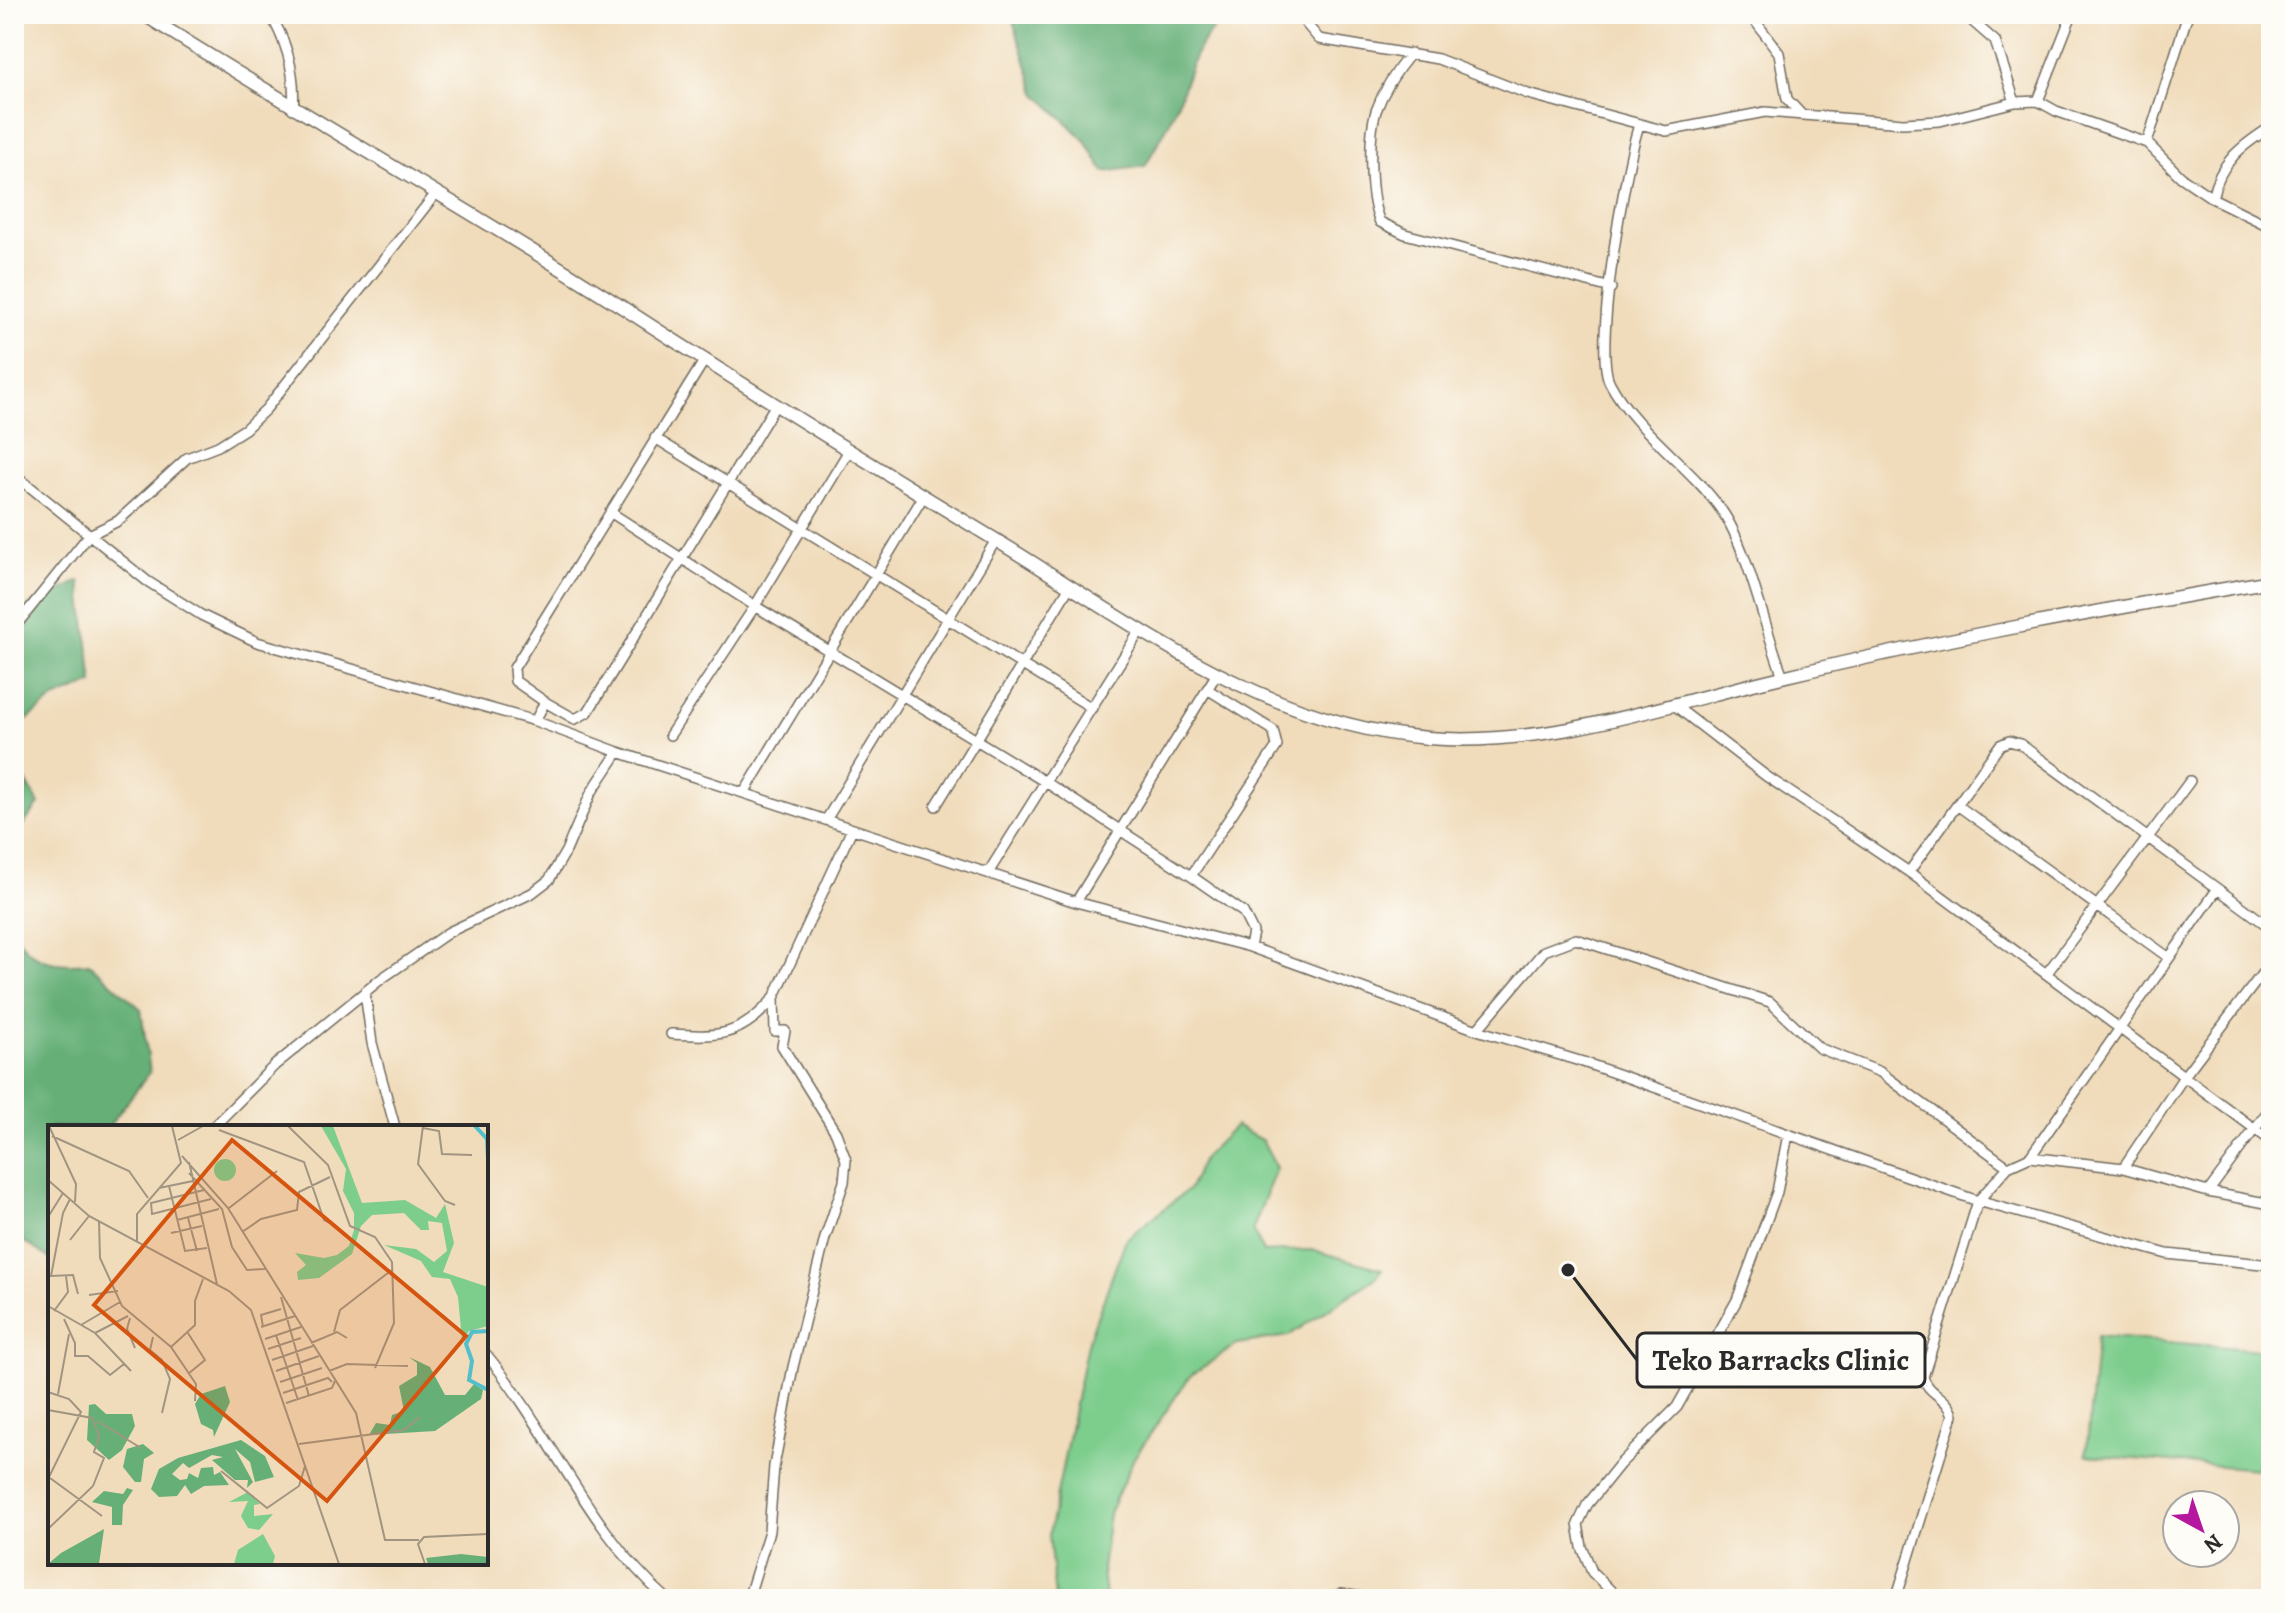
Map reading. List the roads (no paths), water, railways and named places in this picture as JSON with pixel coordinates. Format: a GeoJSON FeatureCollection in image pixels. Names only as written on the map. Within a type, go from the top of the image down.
{"type":"FeatureCollection","features":[{"type":"Feature","properties":{"kind":"main road"},"geometry":{"type":"LineString","coordinates":[[143,14],[293,109],[437,192],[848,452],[1216,675],[1300,712],[1356,729],[1429,739],[1480,739],[1575,727],[1783,676],[2066,617],[2271,581]]}},
{"type":"Feature","properties":{"kind":"street"},"geometry":{"type":"LineString","coordinates":[[270,14],[288,48],[295,90],[293,109]]}},
{"type":"Feature","properties":{"kind":"street"},"geometry":{"type":"LineString","coordinates":[[1298,14],[1319,39],[1438,59],[1528,94],[1603,111],[1639,125],[1666,131],[1754,113],[1903,123],[1940,121],[2015,102],[2038,101],[2056,111],[2147,143],[2181,177],[2212,198],[2271,227]]}},
{"type":"Feature","properties":{"kind":"street"},"geometry":{"type":"LineString","coordinates":[[1662,14],[1683,17],[1703,14]]}},
{"type":"Feature","properties":{"kind":"street"},"geometry":{"type":"LineString","coordinates":[[1750,14],[1779,53],[1787,99],[1802,115]]}},
{"type":"Feature","properties":{"kind":"street"},"geometry":{"type":"LineString","coordinates":[[1964,14],[1995,41],[2015,102]]}},
{"type":"Feature","properties":{"kind":"street"},"geometry":{"type":"LineString","coordinates":[[2038,101],[2072,14]]}},
{"type":"Feature","properties":{"kind":"street"},"geometry":{"type":"LineString","coordinates":[[2147,143],[2188,14]]}},
{"type":"Feature","properties":{"kind":"street"},"geometry":{"type":"LineString","coordinates":[[1411,53],[1391,77],[1375,115],[1373,186],[1380,222],[1405,234],[1611,288]]}},
{"type":"Feature","properties":{"kind":"street"},"geometry":{"type":"LineString","coordinates":[[1639,125],[1623,185],[1605,352],[1608,380],[1620,399],[1722,512],[1742,555],[1783,676]]}},
{"type":"Feature","properties":{"kind":"street"},"geometry":{"type":"LineString","coordinates":[[2212,198],[2216,182],[2231,155],[2271,127]]}},
{"type":"Feature","properties":{"kind":"street"},"geometry":{"type":"LineString","coordinates":[[14,628],[89,535],[118,521],[187,458],[218,446],[245,429],[266,409],[437,192]]}},
{"type":"Feature","properties":{"kind":"street"},"geometry":{"type":"LineString","coordinates":[[704,361],[514,668],[515,681],[545,702],[575,719],[588,712],[775,406]]}},
{"type":"Feature","properties":{"kind":"street"},"geometry":{"type":"LineString","coordinates":[[655,438],[1092,708]]}},
{"type":"Feature","properties":{"kind":"street"},"geometry":{"type":"LineString","coordinates":[[670,735],[755,606],[848,452]]}},
{"type":"Feature","properties":{"kind":"street"},"geometry":{"type":"LineString","coordinates":[[14,474],[89,535],[187,607],[257,642],[402,686],[535,721],[618,752],[1076,902],[1250,947],[1477,1030],[1583,1062],[1978,1201],[2167,1254],[2271,1265]]}},
{"type":"Feature","properties":{"kind":"street"},"geometry":{"type":"LineString","coordinates":[[744,793],[827,651],[923,497]]}},
{"type":"Feature","properties":{"kind":"street"},"geometry":{"type":"LineString","coordinates":[[610,512],[755,606],[1047,783],[1191,876],[1243,912],[1253,932],[1250,947]]}},
{"type":"Feature","properties":{"kind":"street"},"geometry":{"type":"LineString","coordinates":[[826,820],[996,540]]}},
{"type":"Feature","properties":{"kind":"street"},"geometry":{"type":"LineString","coordinates":[[936,806],[1070,586]]}},
{"type":"Feature","properties":{"kind":"street"},"geometry":{"type":"LineString","coordinates":[[988,873],[1141,629]]}},
{"type":"Feature","properties":{"kind":"street"},"geometry":{"type":"LineString","coordinates":[[1076,902],[1216,675]]}},
{"type":"Feature","properties":{"kind":"street"},"geometry":{"type":"LineString","coordinates":[[1191,876],[1277,746],[1273,730],[1207,689]]}},
{"type":"Feature","properties":{"kind":"street"},"geometry":{"type":"LineString","coordinates":[[535,721],[545,702]]}},
{"type":"Feature","properties":{"kind":"street"},"geometry":{"type":"LineString","coordinates":[[1674,705],[1766,776],[1909,872],[2271,1141]]}},
{"type":"Feature","properties":{"kind":"street"},"geometry":{"type":"LineString","coordinates":[[1909,872],[2000,745],[2009,741],[2020,744],[2216,891],[2271,928]]}},
{"type":"Feature","properties":{"kind":"street"},"geometry":{"type":"LineString","coordinates":[[215,1125],[275,1065],[365,993],[449,932],[532,893],[549,880],[566,851],[591,793],[618,752]]}},
{"type":"Feature","properties":{"kind":"street"},"geometry":{"type":"LineString","coordinates":[[2047,973],[2190,781]]}},
{"type":"Feature","properties":{"kind":"street"},"geometry":{"type":"LineString","coordinates":[[1957,805],[2168,957]]}},
{"type":"Feature","properties":{"kind":"street"},"geometry":{"type":"LineString","coordinates":[[671,1034],[717,1037],[758,1016],[774,998],[852,829]]}},
{"type":"Feature","properties":{"kind":"street"},"geometry":{"type":"LineString","coordinates":[[2030,1157],[2216,891]]}},
{"type":"Feature","properties":{"kind":"street"},"geometry":{"type":"LineString","coordinates":[[1477,1030],[1544,951],[1576,939],[1770,1002],[1819,1048],[1880,1072],[2008,1167]]}},
{"type":"Feature","properties":{"kind":"street"},"geometry":{"type":"LineString","coordinates":[[2123,1168],[2185,1075],[2271,962]]}},
{"type":"Feature","properties":{"kind":"street"},"geometry":{"type":"LineString","coordinates":[[365,993],[372,1043],[394,1125]]}},
{"type":"Feature","properties":{"kind":"street"},"geometry":{"type":"LineString","coordinates":[[748,1599],[769,1531],[774,1466],[800,1331],[844,1182],[846,1160],[836,1133],[782,1046],[785,1031],[775,1031],[774,998]]}},
{"type":"Feature","properties":{"kind":"street"},"geometry":{"type":"LineString","coordinates":[[2208,1192],[2271,1107]]}},
{"type":"Feature","properties":{"kind":"street"},"geometry":{"type":"LineString","coordinates":[[1619,1599],[1592,1572],[1582,1547],[1578,1524],[1587,1505],[1620,1464],[1677,1407],[1737,1300],[1777,1192],[1788,1134]]}},
{"type":"Feature","properties":{"kind":"street"},"geometry":{"type":"LineString","coordinates":[[1896,1599],[1953,1415],[1951,1407],[1926,1387],[1923,1377],[1978,1201],[2008,1167],[2030,1157],[2123,1168],[2208,1192],[2271,1204]]}},
{"type":"Feature","properties":{"kind":"street"},"geometry":{"type":"LineString","coordinates":[[488,1356],[508,1380],[600,1524],[667,1599]]}},
{"type":"Feature","properties":{"kind":"street"},"geometry":{"type":"LineString","coordinates":[[1326,1599],[1341,1594],[1376,1599]]}},
{"type":"Feature","properties":{"kind":"place","name":"Teko Barracks Clinic"},"geometry":{"type":"Point","coordinates":[1568,1270]}}]}
